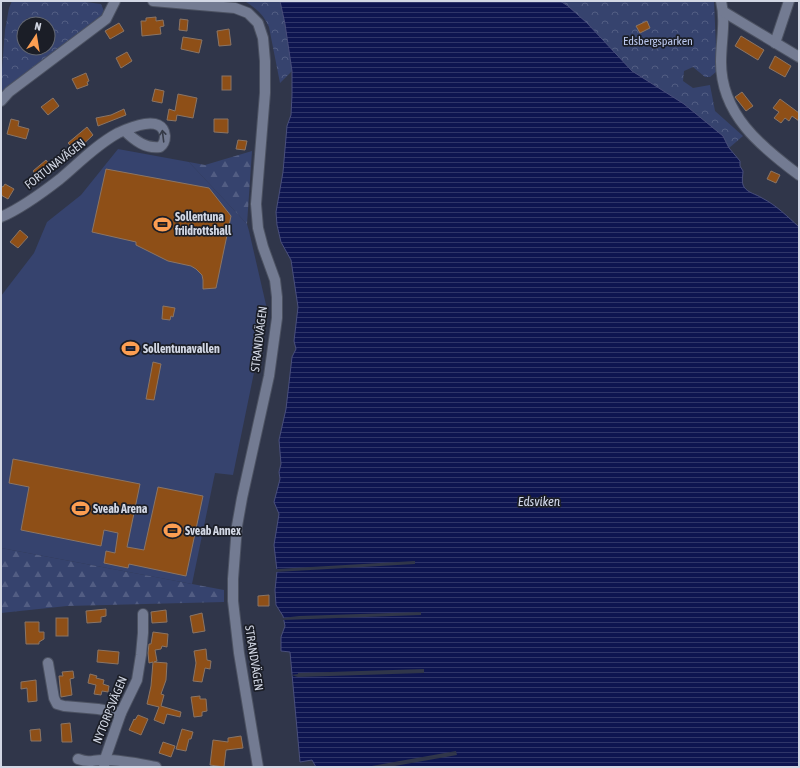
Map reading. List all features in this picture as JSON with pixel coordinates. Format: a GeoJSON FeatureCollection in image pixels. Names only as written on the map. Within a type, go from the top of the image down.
{"type":"FeatureCollection","features":[{"type":"Feature","properties":{"kind":"street"},"geometry":{"type":"LineString","coordinates":[[1,101],[9,92],[106,19],[115,1]]}},
{"type":"Feature","properties":{"kind":"street","name":"STRANDVÄGEN"},"geometry":{"type":"LineString","coordinates":[[153,1],[235,8],[241,10],[248,13],[258,23],[263,38],[265,93],[256,204],[258,228],[275,280],[277,318],[269,376],[237,526],[233,579],[233,601],[239,653],[258,767]]}},
{"type":"Feature","properties":{"kind":"street"},"geometry":{"type":"LineString","coordinates":[[721,1],[724,12],[721,78],[733,111],[752,137],[799,175]]}},
{"type":"Feature","properties":{"kind":"street"},"geometry":{"type":"LineString","coordinates":[[775,43],[789,1]]}},
{"type":"Feature","properties":{"kind":"street"},"geometry":{"type":"LineString","coordinates":[[724,12],[799,57]]}},
{"type":"Feature","properties":{"kind":"street","name":"FORTUNAVÄGEN"},"geometry":{"type":"LineString","coordinates":[[1,217],[38,196],[88,154],[119,133],[125,131]]}},
{"type":"Feature","properties":{"kind":"street","name":"NYTORPSVÄGEN"},"geometry":{"type":"LineString","coordinates":[[105,763],[121,713],[137,680],[141,656],[143,614]]}},
{"type":"Feature","properties":{"kind":"street"},"geometry":{"type":"LineString","coordinates":[[48,663],[54,698],[57,704],[64,706],[112,710],[121,713]]}},
{"type":"Feature","properties":{"kind":"street"},"geometry":{"type":"LineString","coordinates":[[78,758],[88,762],[105,763],[126,761],[156,767]]}},
{"type":"Feature","properties":{"kind":"green space"},"geometry":{"type":"Polygon","coordinates":[[[12,1],[78,1],[101,4],[104,11],[103,16],[56,53],[56,16],[16,16],[16,56],[52,56],[5,93],[1,89],[1,82],[5,30],[9,8],[12,1]]]}},
{"type":"Feature","properties":{"kind":"green space"},"geometry":{"type":"Polygon","coordinates":[[[244,1],[280,1],[292,71],[280,83],[269,27],[259,12],[244,1]]]}},
{"type":"Feature","properties":{"kind":"green space","name":"Edsbergsparken"},"geometry":{"type":"Polygon","coordinates":[[[560,1],[714,1],[717,71],[710,77],[705,77],[693,67],[684,71],[683,81],[693,88],[710,85],[715,111],[743,136],[729,148],[723,136],[684,104],[632,71],[568,6],[560,1]]]}},
{"type":"Feature","properties":{"kind":"green space","name":"Sollentunavallen"},"geometry":{"type":"Polygon","coordinates":[[[118,149],[189,162],[247,224],[267,309],[233,475],[215,473],[192,584],[1,548],[1,296],[34,253],[47,222],[81,195],[118,149]]]}},
{"type":"Feature","properties":{"kind":"green space"},"geometry":{"type":"Polygon","coordinates":[[[252,151],[247,224],[189,162],[205,165],[252,151]]]}},
{"type":"Feature","properties":{"kind":"green space"},"geometry":{"type":"Polygon","coordinates":[[[1,548],[224,590],[224,602],[67,606],[1,613],[1,548]]]}},
{"type":"Feature","properties":{"kind":"water","name":"Edsviken"},"geometry":{"type":"Polygon","coordinates":[[[280,1],[560,1],[587,23],[632,71],[684,104],[723,136],[729,148],[740,161],[740,166],[743,171],[742,179],[744,187],[782,211],[799,227],[799,767],[316,767],[312,760],[300,762],[290,652],[281,651],[281,637],[285,626],[283,616],[276,605],[275,590],[277,571],[274,545],[279,514],[274,502],[280,479],[279,472],[281,464],[279,440],[286,409],[292,357],[296,349],[294,341],[298,307],[291,260],[281,242],[276,212],[283,172],[287,126],[291,115],[292,95],[292,71],[280,1]]]}},
{"type":"Feature","properties":{"kind":"pier"},"geometry":{"type":"Polygon","coordinates":[[[415,561],[415,564],[276,572],[276,569],[415,561]]]}},
{"type":"Feature","properties":{"kind":"pier"},"geometry":{"type":"Polygon","coordinates":[[[421,612],[421,615],[283,620],[282,618],[299,616],[421,612]]]}},
{"type":"Feature","properties":{"kind":"pier"},"geometry":{"type":"Polygon","coordinates":[[[424,669],[424,673],[298,677],[291,675],[298,673],[424,669]]]}},
{"type":"Feature","properties":{"kind":"pier"},"geometry":{"type":"Polygon","coordinates":[[[456,751],[457,755],[389,767],[366,767],[456,751]]]}},
{"type":"Feature","properties":{"kind":"building"},"geometry":{"type":"Polygon","coordinates":[[[156,17],[156,21],[163,20],[164,26],[160,27],[161,34],[142,36],[141,21],[146,21],[146,18],[156,17]]]}},
{"type":"Feature","properties":{"kind":"building"},"geometry":{"type":"Polygon","coordinates":[[[180,19],[188,20],[187,31],[179,30],[180,19]]]}},
{"type":"Feature","properties":{"kind":"building"},"geometry":{"type":"Polygon","coordinates":[[[647,21],[650,28],[640,33],[636,26],[647,21]]]}},
{"type":"Feature","properties":{"kind":"building"},"geometry":{"type":"Polygon","coordinates":[[[119,23],[124,31],[110,39],[105,31],[119,23]]]}},
{"type":"Feature","properties":{"kind":"building"},"geometry":{"type":"Polygon","coordinates":[[[229,29],[231,45],[219,46],[217,31],[229,29]]]}},
{"type":"Feature","properties":{"kind":"building"},"geometry":{"type":"Polygon","coordinates":[[[741,36],[764,50],[758,60],[735,46],[741,36]]]}},
{"type":"Feature","properties":{"kind":"building"},"geometry":{"type":"Polygon","coordinates":[[[183,37],[202,40],[199,53],[181,49],[183,37]]]}},
{"type":"Feature","properties":{"kind":"building"},"geometry":{"type":"Polygon","coordinates":[[[127,52],[132,61],[121,68],[116,58],[127,52]]]}},
{"type":"Feature","properties":{"kind":"building"},"geometry":{"type":"Polygon","coordinates":[[[775,56],[791,66],[785,77],[769,68],[775,56]]]}},
{"type":"Feature","properties":{"kind":"building"},"geometry":{"type":"Polygon","coordinates":[[[86,73],[89,81],[87,82],[88,85],[77,89],[72,79],[86,73]]]}},
{"type":"Feature","properties":{"kind":"building"},"geometry":{"type":"Polygon","coordinates":[[[222,76],[231,76],[231,90],[222,90],[222,76]]]}},
{"type":"Feature","properties":{"kind":"building"},"geometry":{"type":"Polygon","coordinates":[[[155,89],[164,91],[162,103],[152,101],[155,89]]]}},
{"type":"Feature","properties":{"kind":"building"},"geometry":{"type":"Polygon","coordinates":[[[742,92],[753,106],[746,111],[735,97],[742,92]]]}},
{"type":"Feature","properties":{"kind":"building"},"geometry":{"type":"Polygon","coordinates":[[[178,94],[197,98],[193,118],[177,115],[176,121],[167,120],[169,109],[175,111],[178,94]]]}},
{"type":"Feature","properties":{"kind":"building"},"geometry":{"type":"Polygon","coordinates":[[[53,98],[59,106],[48,115],[41,107],[53,98]]]}},
{"type":"Feature","properties":{"kind":"building"},"geometry":{"type":"Polygon","coordinates":[[[780,99],[799,113],[799,121],[792,116],[789,121],[785,118],[781,123],[774,118],[779,112],[773,108],[780,99]]]}},
{"type":"Feature","properties":{"kind":"building"},"geometry":{"type":"Polygon","coordinates":[[[124,109],[126,115],[98,126],[96,118],[111,115],[124,109]]]}},
{"type":"Feature","properties":{"kind":"building"},"geometry":{"type":"Polygon","coordinates":[[[11,119],[19,121],[18,126],[29,129],[26,139],[7,134],[11,119]]]}},
{"type":"Feature","properties":{"kind":"building"},"geometry":{"type":"Polygon","coordinates":[[[214,119],[228,119],[228,133],[214,132],[214,119]]]}},
{"type":"Feature","properties":{"kind":"building"},"geometry":{"type":"Polygon","coordinates":[[[87,127],[93,135],[76,151],[68,143],[87,127]]]}},
{"type":"Feature","properties":{"kind":"building"},"geometry":{"type":"Polygon","coordinates":[[[238,140],[247,141],[245,150],[236,149],[238,140]]]}},
{"type":"Feature","properties":{"kind":"building"},"geometry":{"type":"Polygon","coordinates":[[[46,160],[53,169],[40,180],[33,171],[46,160]]]}},
{"type":"Feature","properties":{"kind":"building","name":"Sollentuna friidrottshall"},"geometry":{"type":"Polygon","coordinates":[[[106,169],[209,188],[231,216],[216,288],[203,289],[202,275],[191,266],[168,261],[136,245],[136,242],[92,232],[106,169]]]}},
{"type":"Feature","properties":{"kind":"building"},"geometry":{"type":"Polygon","coordinates":[[[771,171],[780,175],[776,183],[767,179],[771,171]]]}},
{"type":"Feature","properties":{"kind":"building"},"geometry":{"type":"Polygon","coordinates":[[[5,184],[14,189],[8,199],[1,195],[1,186],[3,187],[5,184]]]}},
{"type":"Feature","properties":{"kind":"building"},"geometry":{"type":"Polygon","coordinates":[[[20,230],[28,237],[18,248],[10,242],[20,230]]]}},
{"type":"Feature","properties":{"kind":"building"},"geometry":{"type":"Polygon","coordinates":[[[163,306],[175,308],[173,317],[171,316],[170,320],[162,319],[163,306]]]}},
{"type":"Feature","properties":{"kind":"building"},"geometry":{"type":"Polygon","coordinates":[[[153,362],[161,364],[154,400],[146,399],[153,362]]]}},
{"type":"Feature","properties":{"kind":"building","name":"Sveab Arena"},"geometry":{"type":"Polygon","coordinates":[[[13,459],[140,484],[127,547],[144,550],[158,487],[203,496],[186,576],[129,564],[128,568],[104,563],[106,551],[115,553],[118,533],[104,530],[101,546],[21,530],[29,487],[9,483],[13,459]]]}},
{"type":"Feature","properties":{"kind":"building"},"geometry":{"type":"Polygon","coordinates":[[[269,595],[269,606],[258,606],[258,596],[269,595]]]}},
{"type":"Feature","properties":{"kind":"building"},"geometry":{"type":"Polygon","coordinates":[[[106,609],[106,616],[101,617],[101,622],[87,623],[86,611],[106,609]]]}},
{"type":"Feature","properties":{"kind":"building"},"geometry":{"type":"Polygon","coordinates":[[[166,610],[167,622],[152,623],[151,612],[166,610]]]}},
{"type":"Feature","properties":{"kind":"building"},"geometry":{"type":"Polygon","coordinates":[[[202,613],[205,631],[193,633],[190,616],[202,613]]]}},
{"type":"Feature","properties":{"kind":"building"},"geometry":{"type":"Polygon","coordinates":[[[56,618],[68,618],[68,636],[56,636],[56,618]]]}},
{"type":"Feature","properties":{"kind":"building"},"geometry":{"type":"Polygon","coordinates":[[[25,622],[39,622],[39,632],[44,632],[44,639],[39,642],[39,644],[26,644],[25,622]]]}},
{"type":"Feature","properties":{"kind":"building"},"geometry":{"type":"Polygon","coordinates":[[[153,632],[168,634],[167,647],[162,646],[161,649],[155,650],[157,661],[154,662],[167,663],[166,680],[161,694],[164,695],[161,706],[181,712],[180,717],[167,714],[164,724],[154,720],[159,707],[147,704],[151,686],[153,662],[149,663],[148,653],[153,632]]]}},
{"type":"Feature","properties":{"kind":"building"},"geometry":{"type":"Polygon","coordinates":[[[206,649],[207,660],[211,661],[210,669],[205,668],[202,682],[193,681],[196,663],[194,651],[206,649]]]}},
{"type":"Feature","properties":{"kind":"building"},"geometry":{"type":"Polygon","coordinates":[[[98,650],[119,652],[118,664],[97,662],[98,650]]]}},
{"type":"Feature","properties":{"kind":"building"},"geometry":{"type":"Polygon","coordinates":[[[73,671],[74,678],[70,679],[72,695],[61,697],[59,676],[63,676],[62,672],[73,671]]]}},
{"type":"Feature","properties":{"kind":"building"},"geometry":{"type":"Polygon","coordinates":[[[90,674],[97,676],[96,678],[104,680],[103,684],[109,686],[108,692],[102,691],[101,695],[94,694],[96,685],[88,683],[90,674]]]}},
{"type":"Feature","properties":{"kind":"building"},"geometry":{"type":"Polygon","coordinates":[[[36,680],[37,701],[28,702],[27,688],[21,689],[21,682],[36,680]]]}},
{"type":"Feature","properties":{"kind":"building"},"geometry":{"type":"Polygon","coordinates":[[[200,696],[200,699],[206,699],[207,711],[202,712],[202,716],[194,717],[191,697],[200,696]]]}},
{"type":"Feature","properties":{"kind":"building"},"geometry":{"type":"Polygon","coordinates":[[[138,715],[148,719],[141,735],[129,730],[134,719],[135,720],[138,715]]]}},
{"type":"Feature","properties":{"kind":"building"},"geometry":{"type":"Polygon","coordinates":[[[70,723],[72,742],[62,742],[61,724],[70,723]]]}},
{"type":"Feature","properties":{"kind":"building"},"geometry":{"type":"Polygon","coordinates":[[[40,729],[41,741],[31,741],[30,730],[40,729]]]}},
{"type":"Feature","properties":{"kind":"building"},"geometry":{"type":"Polygon","coordinates":[[[182,729],[193,732],[191,739],[189,739],[186,751],[176,749],[182,729]]]}},
{"type":"Feature","properties":{"kind":"building"},"geometry":{"type":"Polygon","coordinates":[[[241,736],[243,748],[226,750],[224,767],[210,765],[213,740],[228,742],[228,738],[241,736]]]}},
{"type":"Feature","properties":{"kind":"building"},"geometry":{"type":"Polygon","coordinates":[[[163,742],[175,746],[171,757],[159,753],[163,742]]]}},
{"type":"Feature","properties":{"kind":"place","name":"Sollentuna friidrottshall"},"geometry":{"type":"Point","coordinates":[162,224]}},
{"type":"Feature","properties":{"kind":"place","name":"Sollentunavallen"},"geometry":{"type":"Point","coordinates":[130,349]}},
{"type":"Feature","properties":{"kind":"place","name":"Sveab Arena"},"geometry":{"type":"Point","coordinates":[80,509]}},
{"type":"Feature","properties":{"kind":"place","name":"Sveab Annex"},"geometry":{"type":"Point","coordinates":[172,531]}}]}
